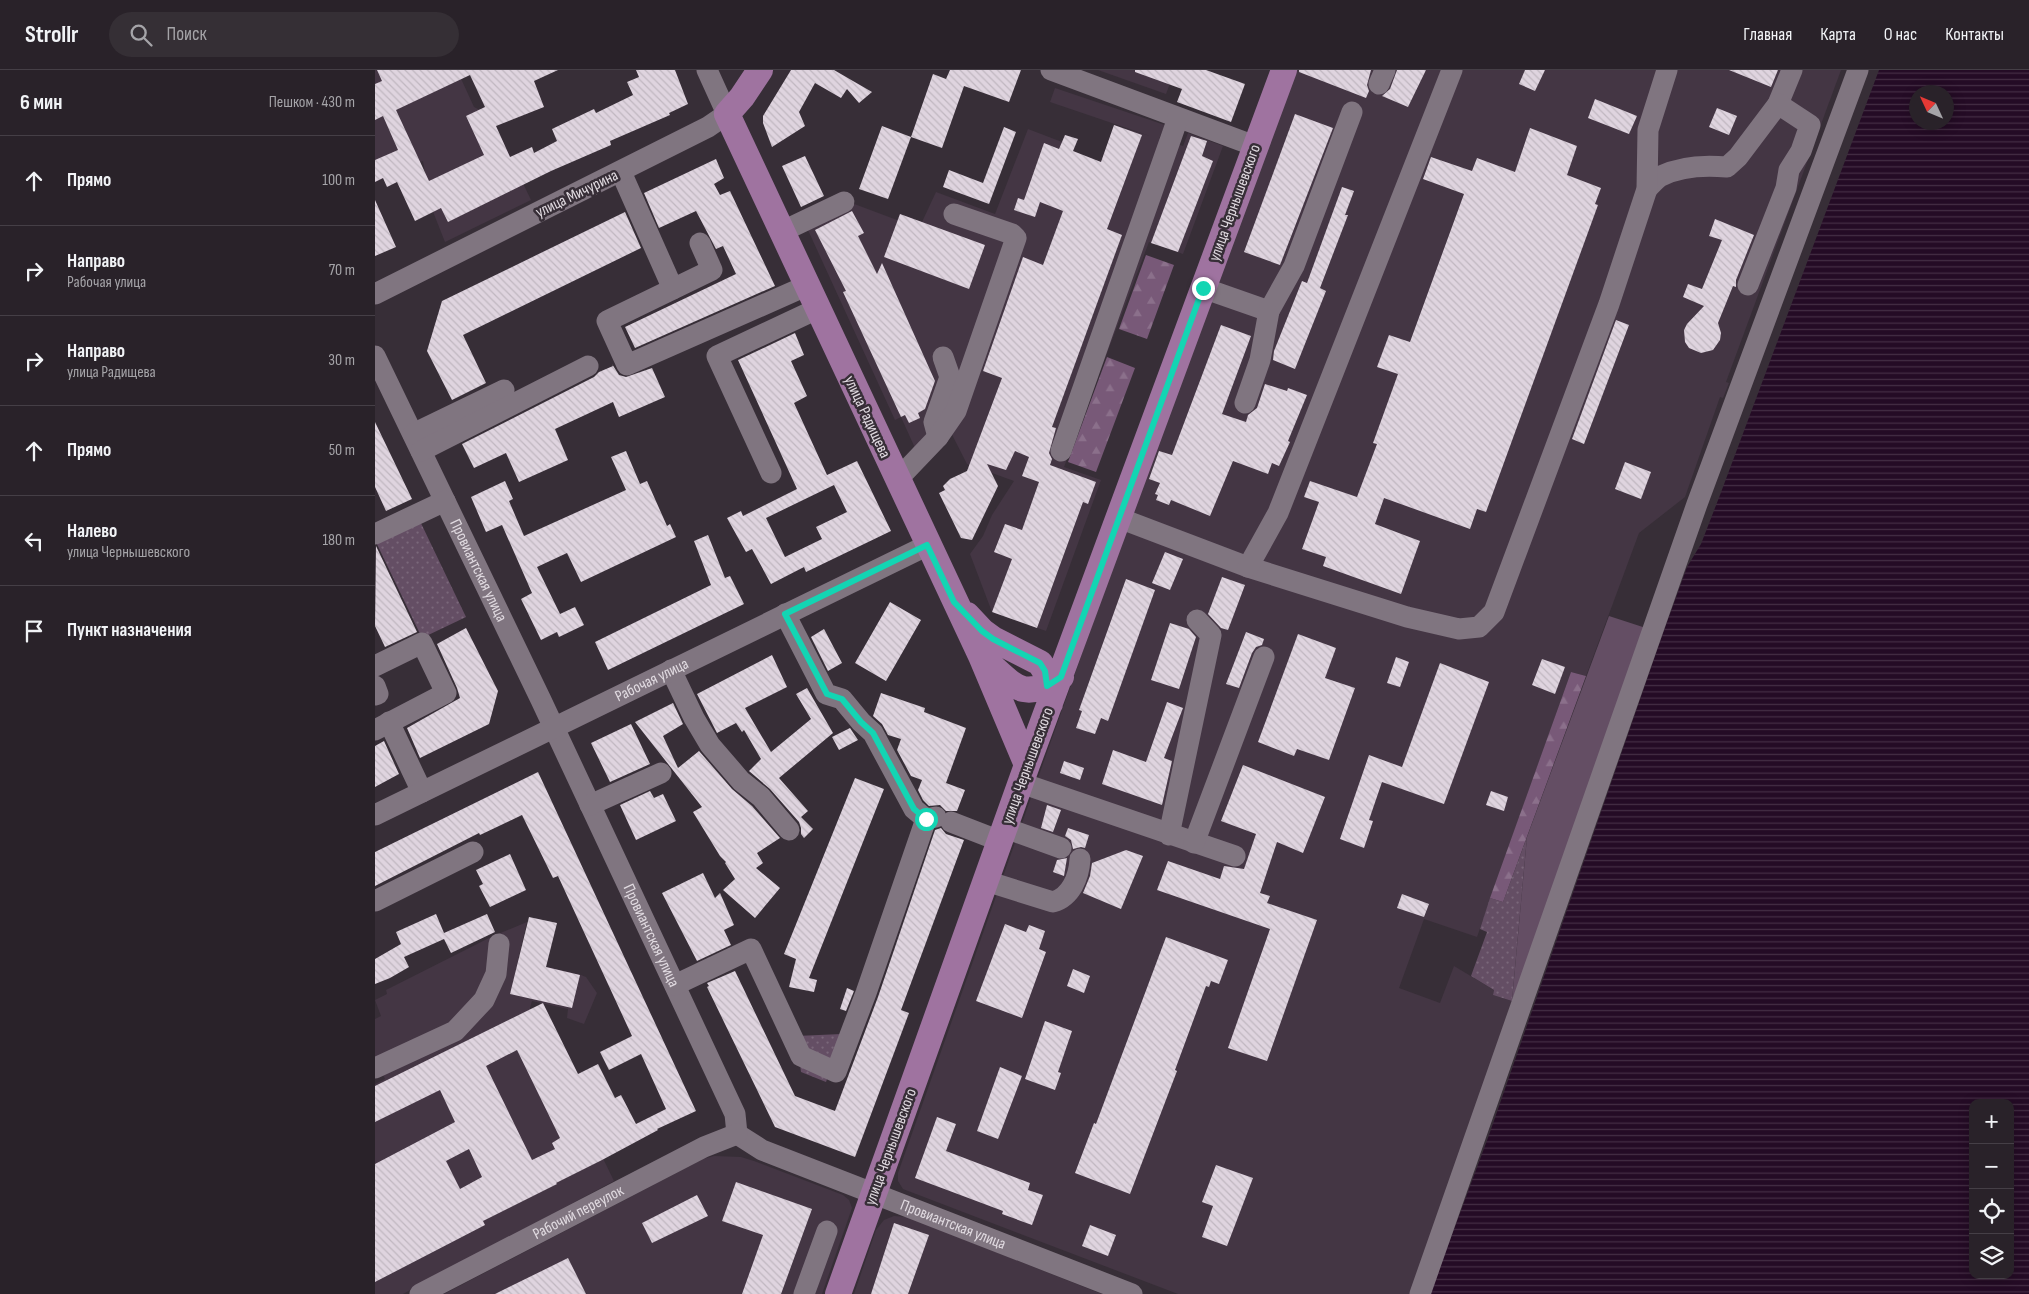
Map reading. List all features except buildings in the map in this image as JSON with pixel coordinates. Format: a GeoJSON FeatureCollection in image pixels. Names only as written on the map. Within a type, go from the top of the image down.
{"type":"FeatureCollection","features":[{"type":"Feature","properties":{"kind":"main road","name":"улица Мичурина"},"geometry":{"type":"LineString","coordinates":[[727,114],[742,97],[760,70]]}},
{"type":"Feature","properties":{"kind":"main road","name":"улица Чернышевского"},"geometry":{"type":"LineString","coordinates":[[838,1294],[1053,689],[1119,518],[1284,70]]}},
{"type":"Feature","properties":{"kind":"main road","name":"улица Радищева"},"geometry":{"type":"LineString","coordinates":[[727,114],[927,545],[981,656],[1024,774]]}},
{"type":"Feature","properties":{"kind":"main road"},"geometry":{"type":"LineString","coordinates":[[954,602],[982,631],[993,639],[1040,663],[1053,689],[1020,689],[1011,684],[981,656]]}},
{"type":"Feature","properties":{"kind":"street","name":"улица Радищева"},"geometry":{"type":"LineString","coordinates":[[707,70],[727,114]]}},
{"type":"Feature","properties":{"kind":"street"},"geometry":{"type":"LineString","coordinates":[[1051,70],[1255,146]]}},
{"type":"Feature","properties":{"kind":"street"},"geometry":{"type":"LineString","coordinates":[[1248,567],[1278,513],[1451,70]]}},
{"type":"Feature","properties":{"kind":"street"},"geometry":{"type":"LineString","coordinates":[[1119,518],[1248,567],[1407,617],[1459,629],[1479,627],[1494,612],[1609,304],[1647,189],[1648,130],[1667,70]]}},
{"type":"Feature","properties":{"kind":"street"},"geometry":{"type":"LineString","coordinates":[[1647,189],[1660,176],[1683,168],[1727,167],[1738,157],[1778,104],[1792,70]]}},
{"type":"Feature","properties":{"kind":"street"},"geometry":{"type":"LineString","coordinates":[[1420,1294],[1697,504],[1858,70]]}},
{"type":"Feature","properties":{"kind":"street"},"geometry":{"type":"LineString","coordinates":[[1748,285],[1786,188],[1789,170],[1801,151],[1810,125],[1778,104]]}},
{"type":"Feature","properties":{"kind":"street"},"geometry":{"type":"LineString","coordinates":[[1245,403],[1260,360],[1269,311],[1294,266],[1352,112]]}},
{"type":"Feature","properties":{"kind":"street","name":"улица Мичурина"},"geometry":{"type":"LineString","coordinates":[[375,294],[708,128],[727,114]]}},
{"type":"Feature","properties":{"kind":"street"},"geometry":{"type":"LineString","coordinates":[[1061,451],[1178,118]]}},
{"type":"Feature","properties":{"kind":"street"},"geometry":{"type":"LineString","coordinates":[[621,172],[673,289]]}},
{"type":"Feature","properties":{"kind":"street"},"geometry":{"type":"LineString","coordinates":[[781,232],[843,202]]}},
{"type":"Feature","properties":{"kind":"street"},"geometry":{"type":"LineString","coordinates":[[897,480],[938,437],[956,411],[1016,238],[1013,234],[954,214]]}},
{"type":"Feature","properties":{"kind":"street"},"geometry":{"type":"LineString","coordinates":[[700,244],[712,270],[607,321],[627,365],[806,286]]}},
{"type":"Feature","properties":{"kind":"street"},"geometry":{"type":"LineString","coordinates":[[1203,288],[1269,311]]}},
{"type":"Feature","properties":{"kind":"street"},"geometry":{"type":"LineString","coordinates":[[771,473],[717,356],[817,309]]}},
{"type":"Feature","properties":{"kind":"street","name":"Провиантская улица"},"geometry":{"type":"LineString","coordinates":[[375,356],[675,985],[735,1114],[737,1134],[761,1150],[874,1192],[1132,1294]]}},
{"type":"Feature","properties":{"kind":"street"},"geometry":{"type":"LineString","coordinates":[[938,437],[934,422],[950,377],[943,358]]}},
{"type":"Feature","properties":{"kind":"street"},"geometry":{"type":"LineString","coordinates":[[417,442],[588,366]]}},
{"type":"Feature","properties":{"kind":"street"},"geometry":{"type":"LineString","coordinates":[[417,442],[504,390]]}},
{"type":"Feature","properties":{"kind":"street"},"geometry":{"type":"LineString","coordinates":[[375,534],[445,502]]}},
{"type":"Feature","properties":{"kind":"street","name":"Рабочая улица"},"geometry":{"type":"LineString","coordinates":[[375,815],[927,545]]}},
{"type":"Feature","properties":{"kind":"street"},"geometry":{"type":"LineString","coordinates":[[785,614],[827,694],[842,699],[873,733],[914,809],[937,819],[1061,848]]}},
{"type":"Feature","properties":{"kind":"street"},"geometry":{"type":"LineString","coordinates":[[1169,835],[1211,635],[1197,620]]}},
{"type":"Feature","properties":{"kind":"street"},"geometry":{"type":"LineString","coordinates":[[375,666],[422,643],[446,693],[382,726],[422,792]]}},
{"type":"Feature","properties":{"kind":"street"},"geometry":{"type":"LineString","coordinates":[[1195,843],[1264,657]]}},
{"type":"Feature","properties":{"kind":"street"},"geometry":{"type":"LineString","coordinates":[[671,670],[694,718],[711,745],[741,781],[761,797],[789,830]]}},
{"type":"Feature","properties":{"kind":"street"},"geometry":{"type":"LineString","coordinates":[[375,686],[378,694],[375,695]]}},
{"type":"Feature","properties":{"kind":"street"},"geometry":{"type":"LineString","coordinates":[[590,805],[661,773]]}},
{"type":"Feature","properties":{"kind":"street"},"geometry":{"type":"LineString","coordinates":[[1024,774],[1169,835],[1235,856]]}},
{"type":"Feature","properties":{"kind":"street"},"geometry":{"type":"LineString","coordinates":[[675,985],[751,949],[801,1056],[836,1072],[937,819]]}},
{"type":"Feature","properties":{"kind":"street"},"geometry":{"type":"LineString","coordinates":[[375,901],[473,852]]}},
{"type":"Feature","properties":{"kind":"street"},"geometry":{"type":"LineString","coordinates":[[986,881],[1053,902],[1060,900],[1069,892],[1080,867],[1080,859]]}},
{"type":"Feature","properties":{"kind":"street"},"geometry":{"type":"LineString","coordinates":[[375,1068],[455,1030],[485,1000],[496,974],[499,944]]}},
{"type":"Feature","properties":{"kind":"street","name":"Рабочий переулок"},"geometry":{"type":"LineString","coordinates":[[420,1294],[704,1147],[737,1134]]}},
{"type":"Feature","properties":{"kind":"street"},"geometry":{"type":"LineString","coordinates":[[804,1294],[827,1231]]}},
{"type":"Feature","properties":{"kind":"shaded area"},"geometry":{"type":"Polygon","coordinates":[[[375,70],[457,70],[474,107],[480,110],[486,106],[531,200],[445,242],[422,181],[425,172],[423,161],[375,182],[375,70]]]}},
{"type":"Feature","properties":{"kind":"shaded area"},"geometry":{"type":"Polygon","coordinates":[[[1098,70],[1175,70],[1166,94],[1098,70]]]}},
{"type":"Feature","properties":{"kind":"shaded area"},"geometry":{"type":"Polygon","coordinates":[[[1295,70],[1841,70],[1726,382],[1729,383],[1723,398],[1720,397],[1685,497],[1639,533],[1586,676],[1571,672],[1477,937],[1424,919],[1399,988],[1440,1003],[1454,966],[1494,990],[1493,995],[1512,1001],[1411,1294],[1178,1294],[903,1189],[898,1181],[898,1173],[1112,569],[1295,70]]]}},
{"type":"Feature","properties":{"kind":"shaded area"},"geometry":{"type":"Polygon","coordinates":[[[1879,70],[2029,70],[2029,1294],[1430,1294],[1489,1135],[1662,636],[1687,567],[1701,544],[1879,70]]]}},
{"type":"Feature","properties":{"kind":"shaded area"},"geometry":{"type":"Polygon","coordinates":[[[1055,88],[1165,125],[1159,139],[1050,102],[1055,88]]]}},
{"type":"Feature","properties":{"kind":"shaded area"},"geometry":{"type":"Polygon","coordinates":[[[1114,125],[1183,146],[1188,133],[1223,146],[1183,254],[1149,242],[1064,467],[1101,480],[1046,631],[992,612],[970,554],[983,536],[992,515],[1014,481],[967,464],[943,417],[915,448],[901,417],[895,420],[802,217],[841,199],[897,220],[900,214],[922,222],[936,192],[995,214],[1028,129],[1062,142],[1065,135],[1078,139],[1073,152],[1101,162],[1114,125]]]}},
{"type":"Feature","properties":{"kind":"shaded area"},"geometry":{"type":"Polygon","coordinates":[[[418,517],[466,617],[422,638],[375,540],[418,517]]]}},
{"type":"Feature","properties":{"kind":"shaded area"},"geometry":{"type":"Polygon","coordinates":[[[1609,616],[1652,630],[1512,1001],[1527,837],[1609,616]]]}},
{"type":"Feature","properties":{"kind":"shaded area"},"geometry":{"type":"Polygon","coordinates":[[[1527,837],[1512,1001],[1493,995],[1494,990],[1471,976],[1487,932],[1480,929],[1490,898],[1503,902],[1527,837]]]}},
{"type":"Feature","properties":{"kind":"shaded area"},"geometry":{"type":"Polygon","coordinates":[[[527,922],[518,960],[586,977],[597,993],[584,1024],[567,1018],[568,1009],[532,1001],[530,1008],[614,1181],[403,1294],[375,1294],[375,1084],[385,1079],[375,1057],[375,1019],[381,1016],[375,1000],[387,994],[386,990],[491,937],[527,922]]]}},
{"type":"Feature","properties":{"kind":"shaded area"},"geometry":{"type":"Polygon","coordinates":[[[842,1034],[826,1082],[801,1072],[796,1036],[842,1034]]]}},
{"type":"Feature","properties":{"kind":"shaded area"},"geometry":{"type":"Polygon","coordinates":[[[714,1156],[741,1157],[754,1161],[843,1195],[849,1200],[852,1208],[822,1294],[444,1294],[703,1159],[714,1156]]]}},
{"type":"Feature","properties":{"kind":"shaded area"},"geometry":{"type":"Polygon","coordinates":[[[894,1216],[907,1217],[1102,1294],[854,1294],[876,1230],[884,1220],[894,1216]]]}},
{"type":"Feature","properties":{"kind":"green space"},"geometry":{"type":"Polygon","coordinates":[[[1146,255],[1174,265],[1147,339],[1119,329],[1146,255]]]}},
{"type":"Feature","properties":{"kind":"green space"},"geometry":{"type":"Polygon","coordinates":[[[1107,357],[1135,368],[1096,472],[1068,462],[1107,357]]]}},
{"type":"Feature","properties":{"kind":"green space"},"geometry":{"type":"Polygon","coordinates":[[[1571,672],[1586,676],[1503,902],[1490,898],[1571,672]]]}},
{"type":"Feature","properties":{"kind":"route"},"geometry":{"type":"LineString","coordinates":[[926,819],[914,809],[873,733],[842,699],[827,694],[785,614],[927,545],[954,602],[982,631],[993,639],[1040,663],[1045,671],[1047,686],[1061,677],[1203,288]]}}]}
